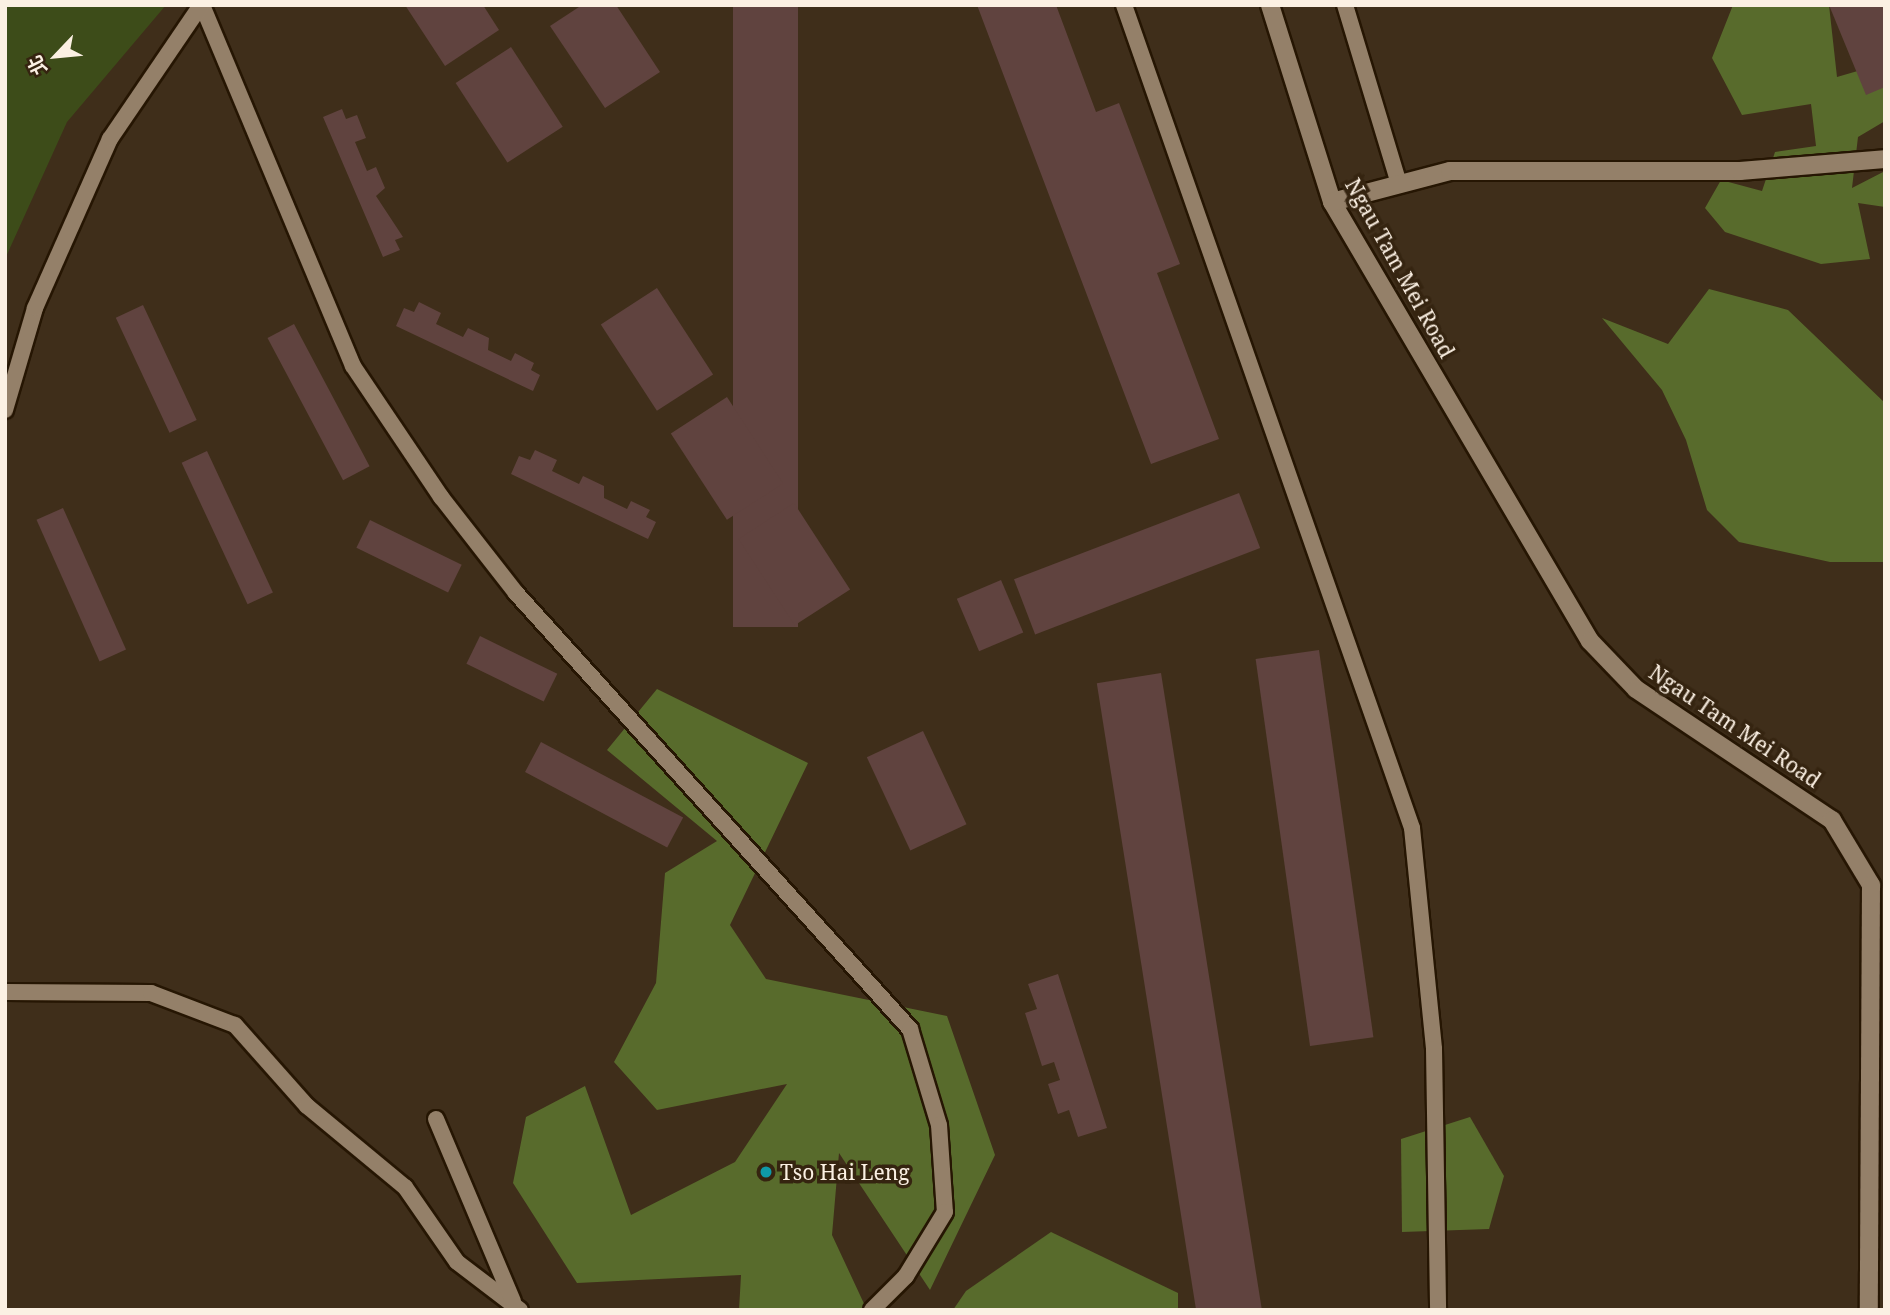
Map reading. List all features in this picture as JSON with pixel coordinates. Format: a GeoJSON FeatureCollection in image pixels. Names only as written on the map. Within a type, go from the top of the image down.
{"type":"FeatureCollection","features":[{"type":"Feature","properties":{"kind":"street","name":"Ngau Tam Mei Road"},"geometry":{"type":"LineString","coordinates":[[1270,5],[1332,202],[1590,641],[1636,689],[1832,820],[1871,885],[1877,1160],[1869,1310]]}},
{"type":"Feature","properties":{"kind":"street"},"geometry":{"type":"LineString","coordinates":[[1332,202],[1450,171],[1740,171],[1885,159]]}},
{"type":"Feature","properties":{"kind":"lane"},"geometry":{"type":"LineString","coordinates":[[5,410],[35,308],[110,139],[202,5]]}},
{"type":"Feature","properties":{"kind":"lane"},"geometry":{"type":"LineString","coordinates":[[202,5],[353,366],[441,497],[516,593],[910,1029],[939,1125],[945,1212],[906,1276],[873,1310]]}},
{"type":"Feature","properties":{"kind":"lane"},"geometry":{"type":"LineString","coordinates":[[1124,5],[1412,828],[1434,1049],[1438,1310]]}},
{"type":"Feature","properties":{"kind":"lane"},"geometry":{"type":"LineString","coordinates":[[1345,5],[1399,184]]}},
{"type":"Feature","properties":{"kind":"lane"},"geometry":{"type":"LineString","coordinates":[[5,992],[151,993],[235,1025],[307,1106],[405,1187],[457,1262],[517,1306]]}},
{"type":"Feature","properties":{"kind":"lane"},"geometry":{"type":"LineString","coordinates":[[436,1119],[517,1306]]}},
{"type":"Feature","properties":{"kind":"green space"},"geometry":{"type":"Polygon","coordinates":[[[5,5],[166,5],[67,122],[5,259],[5,5]]]}},
{"type":"Feature","properties":{"kind":"green space"},"geometry":{"type":"Polygon","coordinates":[[[1733,5],[1829,5],[1837,77],[1885,63],[1885,121],[1858,137],[1852,188],[1885,171],[1885,207],[1858,203],[1870,259],[1821,264],[1725,232],[1705,208],[1721,180],[1762,191],[1775,152],[1816,146],[1811,104],[1742,115],[1712,58],[1733,5]]]}},
{"type":"Feature","properties":{"kind":"green space"},"geometry":{"type":"Polygon","coordinates":[[[1709,289],[1788,310],[1885,403],[1885,562],[1830,562],[1739,542],[1707,510],[1686,440],[1662,390],[1602,318],[1668,344],[1709,289]]]}},
{"type":"Feature","properties":{"kind":"green space"},"geometry":{"type":"Polygon","coordinates":[[[657,689],[808,763],[730,925],[766,979],[947,1016],[995,1155],[930,1290],[839,1153],[832,1235],[867,1310],[739,1310],[741,1275],[577,1283],[513,1183],[526,1117],[585,1086],[631,1215],[735,1162],[787,1084],[657,1110],[614,1062],[656,983],[665,873],[717,841],[607,750],[657,689]]]}},
{"type":"Feature","properties":{"kind":"green space"},"geometry":{"type":"Polygon","coordinates":[[[1470,1117],[1504,1176],[1489,1229],[1402,1232],[1401,1139],[1470,1117]]]}},
{"type":"Feature","properties":{"kind":"green space"},"geometry":{"type":"Polygon","coordinates":[[[1051,1232],[1178,1293],[1178,1310],[953,1310],[966,1291],[1051,1232]]]}},
{"type":"Feature","properties":{"kind":"building"},"geometry":{"type":"Polygon","coordinates":[[[405,5],[483,5],[499,30],[445,66],[405,5]]]}},
{"type":"Feature","properties":{"kind":"building"},"geometry":{"type":"Polygon","coordinates":[[[582,5],[616,5],[660,72],[605,108],[550,26],[582,5]]]}},
{"type":"Feature","properties":{"kind":"building"},"geometry":{"type":"Polygon","coordinates":[[[733,5],[798,5],[798,627],[733,627],[733,5]]]}},
{"type":"Feature","properties":{"kind":"building"},"geometry":{"type":"Polygon","coordinates":[[[977,5],[1056,5],[1096,112],[1119,103],[1180,264],[1157,273],[1219,439],[1151,464],[977,5]]]}},
{"type":"Feature","properties":{"kind":"building"},"geometry":{"type":"Polygon","coordinates":[[[1829,5],[1885,5],[1885,87],[1866,95],[1829,5]]]}},
{"type":"Feature","properties":{"kind":"building"},"geometry":{"type":"Polygon","coordinates":[[[511,47],[563,127],[507,163],[456,83],[511,47]]]}},
{"type":"Feature","properties":{"kind":"building"},"geometry":{"type":"Polygon","coordinates":[[[342,109],[346,119],[357,115],[366,138],[355,142],[367,171],[376,167],[385,188],[376,196],[403,237],[395,240],[400,250],[383,257],[323,117],[342,109]]]}},
{"type":"Feature","properties":{"kind":"building"},"geometry":{"type":"Polygon","coordinates":[[[657,288],[713,374],[657,411],[601,324],[657,288]]]}},
{"type":"Feature","properties":{"kind":"building"},"geometry":{"type":"Polygon","coordinates":[[[419,302],[441,313],[436,324],[463,337],[468,328],[489,338],[488,350],[511,361],[515,353],[534,363],[531,370],[540,375],[533,391],[396,326],[404,308],[414,312],[419,302]]]}},
{"type":"Feature","properties":{"kind":"building"},"geometry":{"type":"Polygon","coordinates":[[[143,305],[197,420],[169,433],[116,318],[143,305]]]}},
{"type":"Feature","properties":{"kind":"building"},"geometry":{"type":"Polygon","coordinates":[[[294,324],[370,466],[343,480],[268,338],[294,324]]]}},
{"type":"Feature","properties":{"kind":"building"},"geometry":{"type":"Polygon","coordinates":[[[727,397],[783,483],[727,520],[671,433],[727,397]]]}},
{"type":"Feature","properties":{"kind":"building"},"geometry":{"type":"Polygon","coordinates":[[[535,450],[557,460],[552,471],[579,484],[583,476],[604,486],[604,498],[627,509],[631,501],[650,510],[646,517],[656,522],[648,539],[511,474],[519,456],[530,460],[535,450]]]}},
{"type":"Feature","properties":{"kind":"building"},"geometry":{"type":"Polygon","coordinates":[[[207,451],[273,592],[248,604],[182,463],[207,451]]]}},
{"type":"Feature","properties":{"kind":"building"},"geometry":{"type":"Polygon","coordinates":[[[1239,493],[1260,548],[1035,634],[1014,579],[1239,493]]]}},
{"type":"Feature","properties":{"kind":"building"},"geometry":{"type":"Polygon","coordinates":[[[794,503],[850,589],[795,625],[739,539],[794,503]]]}},
{"type":"Feature","properties":{"kind":"building"},"geometry":{"type":"Polygon","coordinates":[[[63,508],[126,650],[100,661],[37,520],[63,508]]]}},
{"type":"Feature","properties":{"kind":"building"},"geometry":{"type":"Polygon","coordinates":[[[370,520],[462,565],[448,593],[356,548],[370,520]]]}},
{"type":"Feature","properties":{"kind":"building"},"geometry":{"type":"Polygon","coordinates":[[[1001,580],[1023,632],[979,651],[957,599],[1001,580]]]}},
{"type":"Feature","properties":{"kind":"building"},"geometry":{"type":"Polygon","coordinates":[[[480,636],[557,674],[544,702],[466,664],[480,636]]]}},
{"type":"Feature","properties":{"kind":"building"},"geometry":{"type":"Polygon","coordinates":[[[1319,650],[1373,1037],[1310,1046],[1256,659],[1319,650]]]}},
{"type":"Feature","properties":{"kind":"building"},"geometry":{"type":"Polygon","coordinates":[[[1161,673],[1262,1309],[1196,1310],[1097,683],[1161,673]]]}},
{"type":"Feature","properties":{"kind":"building"},"geometry":{"type":"Polygon","coordinates":[[[923,731],[967,824],[910,851],[867,757],[923,731]]]}},
{"type":"Feature","properties":{"kind":"building"},"geometry":{"type":"Polygon","coordinates":[[[541,742],[683,818],[667,848],[525,772],[541,742]]]}},
{"type":"Feature","properties":{"kind":"building"},"geometry":{"type":"Polygon","coordinates":[[[1058,974],[1107,1128],[1078,1137],[1069,1110],[1058,1114],[1048,1084],[1060,1080],[1054,1062],[1042,1066],[1025,1013],[1037,1009],[1028,984],[1058,974]]]}},
{"type":"Feature","properties":{"kind":"place","name":"Tso Hai Leng"},"geometry":{"type":"Point","coordinates":[766,1172]}}]}
